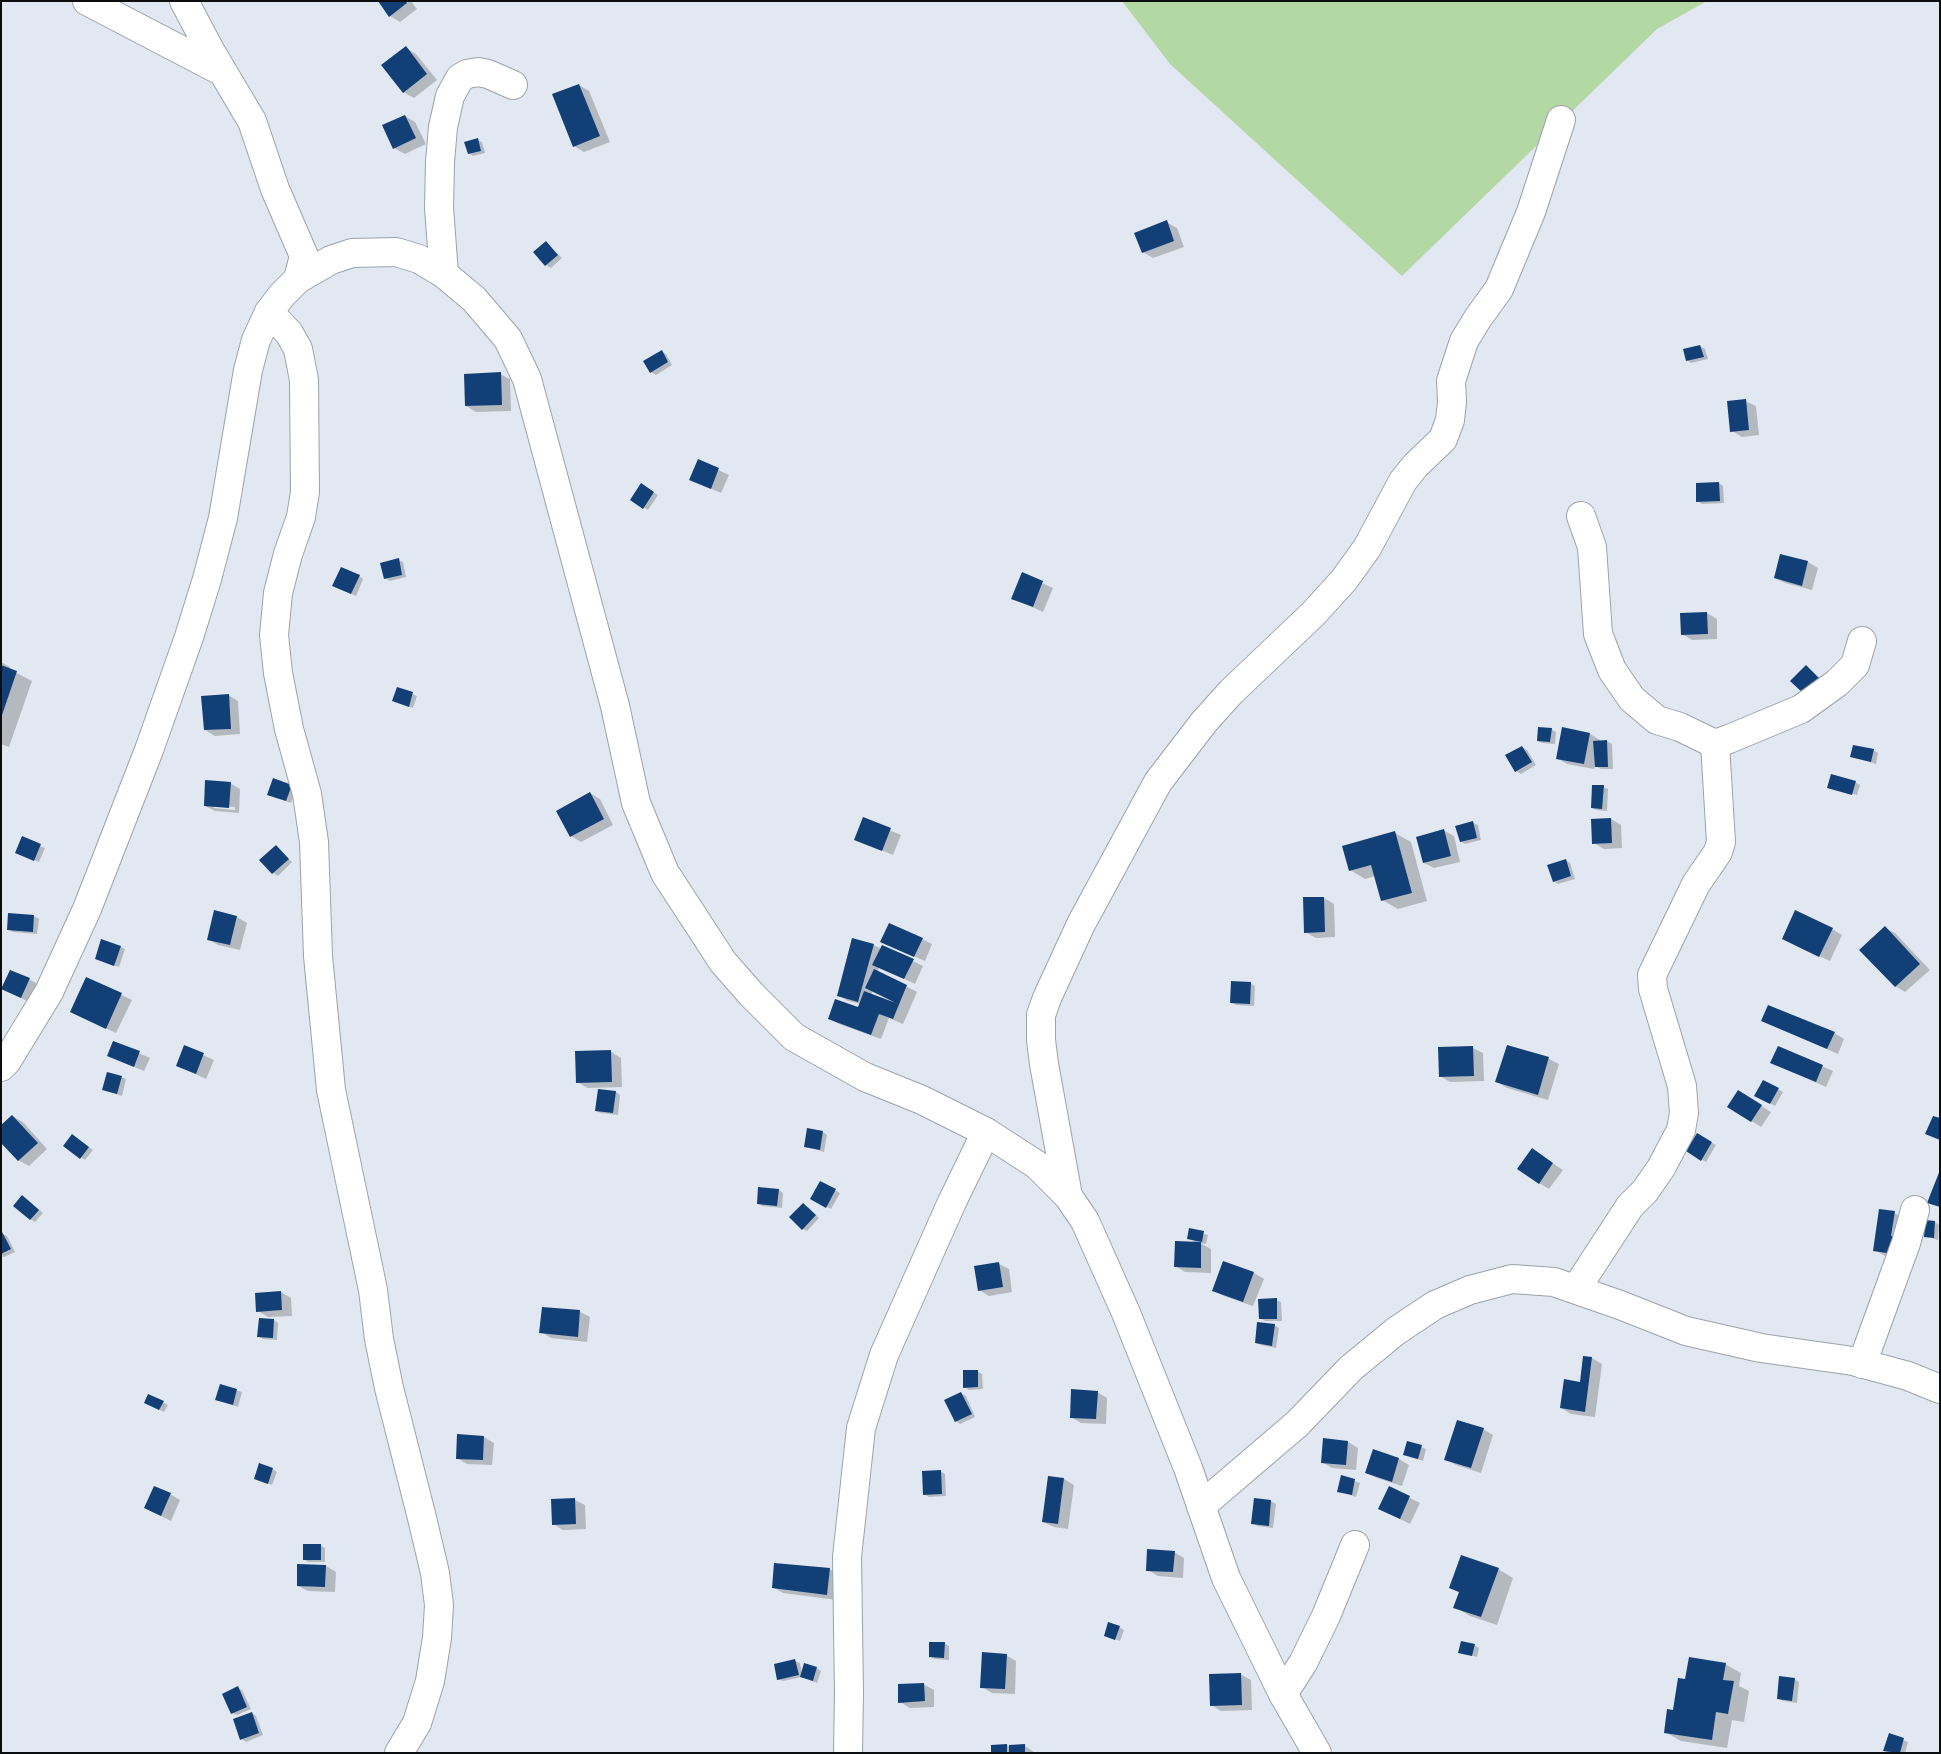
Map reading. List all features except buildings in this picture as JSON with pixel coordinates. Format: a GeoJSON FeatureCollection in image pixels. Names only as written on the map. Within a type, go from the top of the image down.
{"type":"FeatureCollection","features":[{"type":"Feature","properties":{"kind":"street"},"geometry":{"type":"LineString","coordinates":[[87,1],[223,72]]}},
{"type":"Feature","properties":{"kind":"street"},"geometry":{"type":"LineString","coordinates":[[184,1],[252,121],[275,190],[304,256],[298,279]]}},
{"type":"Feature","properties":{"kind":"street"},"geometry":{"type":"LineString","coordinates":[[444,274],[439,208],[440,162],[443,127],[450,96],[460,78],[467,74],[478,72],[488,74],[514,85]]}},
{"type":"Feature","properties":{"kind":"street"},"geometry":{"type":"LineString","coordinates":[[1068,1196],[1042,1048],[1041,1015],[1046,998],[1086,915],[1158,782],[1204,722],[1231,692],[1313,614],[1344,580],[1367,548],[1403,481],[1415,466],[1443,439],[1450,420],[1452,402],[1451,381],[1464,341],[1499,289],[1531,212],[1561,120]]}},
{"type":"Feature","properties":{"kind":"street"},"geometry":{"type":"LineString","coordinates":[[1,1067],[7,1061],[49,992],[87,909],[149,750],[207,579],[222,518],[248,370],[256,340],[269,312],[298,279],[331,260],[352,254],[396,252],[418,259],[444,274],[474,299],[508,339],[527,379],[614,706],[636,803],[665,873],[723,962],[751,994],[794,1037],[866,1077],[922,1100],[986,1132],[1037,1165],[1068,1196],[1085,1221],[1126,1313],[1188,1468],[1226,1578],[1282,1694],[1317,1753]]}},
{"type":"Feature","properties":{"kind":"street"},"geometry":{"type":"LineString","coordinates":[[269,312],[289,333],[298,350],[304,380],[305,492],[300,517],[278,593],[274,635],[289,729],[307,794],[314,842],[318,956],[331,1090],[373,1290],[379,1339],[389,1388],[429,1546],[439,1605],[437,1638],[430,1681],[417,1723],[399,1753]]}},
{"type":"Feature","properties":{"kind":"street"},"geometry":{"type":"LineString","coordinates":[[1581,516],[1592,547],[1598,634],[1612,670],[1632,699],[1657,720],[1715,744],[1801,708],[1837,683],[1855,665],[1862,641]]}},
{"type":"Feature","properties":{"kind":"street"},"geometry":{"type":"LineString","coordinates":[[1576,1289],[1630,1206],[1645,1191],[1661,1168],[1681,1130],[1684,1113],[1682,1086],[1654,989],[1652,975],[1696,884],[1718,852],[1721,842],[1715,744]]}},
{"type":"Feature","properties":{"kind":"street"},"geometry":{"type":"LineString","coordinates":[[848,1753],[847,1557],[861,1428],[884,1355],[952,1202],[986,1132]]}},
{"type":"Feature","properties":{"kind":"street"},"geometry":{"type":"LineString","coordinates":[[1862,1364],[1906,1243],[1915,1210]]}},
{"type":"Feature","properties":{"kind":"street"},"geometry":{"type":"LineString","coordinates":[[1201,1506],[1298,1424],[1351,1368],[1396,1331],[1435,1305],[1470,1290],[1512,1279],[1554,1282],[1686,1331],[1761,1348],[1862,1364],[1908,1376],[1940,1388]]}},
{"type":"Feature","properties":{"kind":"street"},"geometry":{"type":"LineString","coordinates":[[1282,1694],[1302,1663],[1326,1616],[1355,1544]]}},
{"type":"Feature","properties":{"kind":"green space"},"geometry":{"type":"Polygon","coordinates":[[[1122,1],[1707,1],[1657,29],[1402,276],[1170,64],[1122,1]]]}}]}
